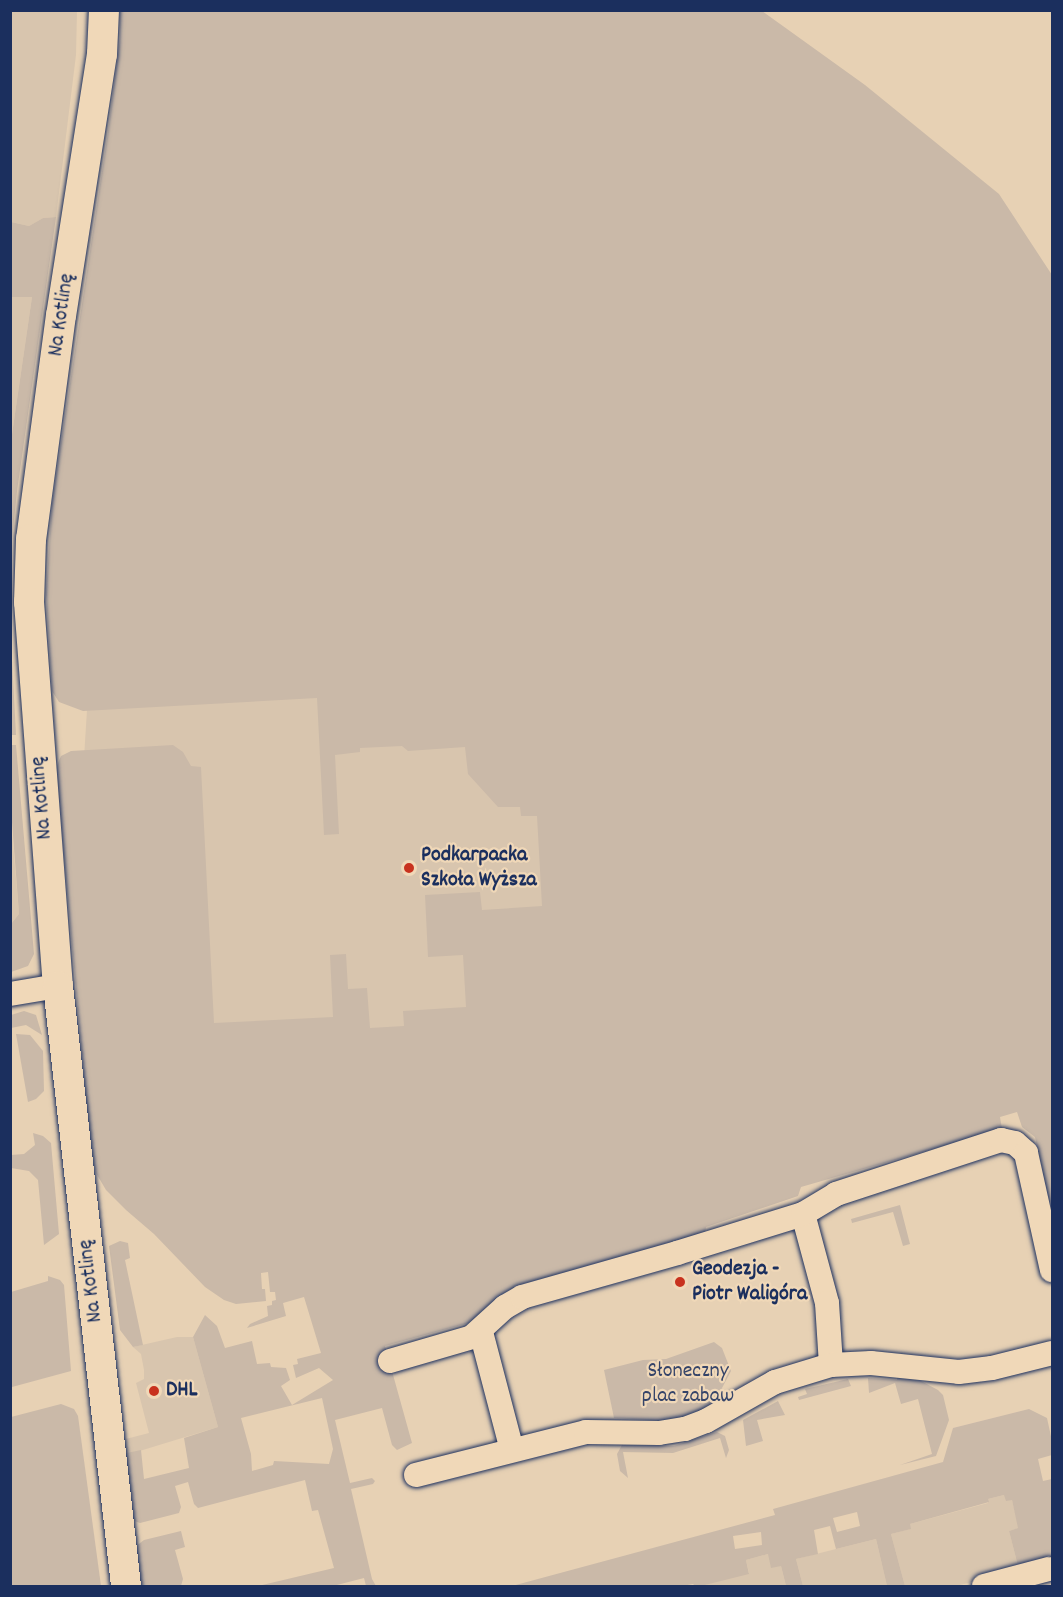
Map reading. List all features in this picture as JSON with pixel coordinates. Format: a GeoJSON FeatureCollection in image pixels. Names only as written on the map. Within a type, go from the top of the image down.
{"type":"FeatureCollection","features":[{"type":"Feature","properties":{"kind":"street","name":"Na Kotlinę"},"geometry":{"type":"LineString","coordinates":[[104,10],[99,75],[61,315],[28,574],[31,663],[58,986],[126,1587]]}},
{"type":"Feature","properties":{"kind":"street"},"geometry":{"type":"LineString","coordinates":[[10,994],[58,986]]}},
{"type":"Feature","properties":{"kind":"street"},"geometry":{"type":"LineString","coordinates":[[390,1360],[467,1340],[482,1332],[505,1307],[522,1297],[803,1214],[836,1194],[1005,1140],[1020,1146],[1026,1153],[1053,1270]]}},
{"type":"Feature","properties":{"kind":"street"},"geometry":{"type":"LineString","coordinates":[[803,1214],[827,1303],[831,1365]]}},
{"type":"Feature","properties":{"kind":"street"},"geometry":{"type":"LineString","coordinates":[[482,1332],[512,1450]]}},
{"type":"Feature","properties":{"kind":"street"},"geometry":{"type":"LineString","coordinates":[[416,1475],[586,1432],[659,1433],[686,1429],[706,1421],[776,1382],[831,1365],[871,1363],[959,1372],[992,1368],[1053,1353]]}},
{"type":"Feature","properties":{"kind":"street"},"geometry":{"type":"LineString","coordinates":[[984,1587],[1049,1569]]}},
{"type":"Feature","properties":{"kind":"shaded area"},"geometry":{"type":"Polygon","coordinates":[[[11,11],[77,11],[76,55],[56,217],[43,218],[29,226],[11,222],[11,11]]]}},
{"type":"Feature","properties":{"kind":"shaded area"},"geometry":{"type":"Polygon","coordinates":[[[11,297],[32,297],[11,441],[11,297]]]}},
{"type":"Feature","properties":{"kind":"shaded area"},"geometry":{"type":"Polygon","coordinates":[[[524,674],[583,1016],[115,1072],[84,758],[89,678],[524,674]]]}},
{"type":"Feature","properties":{"kind":"shaded area"},"geometry":{"type":"Polygon","coordinates":[[[10,809],[19,914],[11,924],[10,924],[10,809]]]}},
{"type":"Feature","properties":{"kind":"shaded area"},"geometry":{"type":"Polygon","coordinates":[[[177,1337],[193,1337],[218,1427],[120,1457],[118,1441],[149,1433],[136,1383],[144,1379],[144,1370],[141,1354],[133,1347],[177,1337]]]}},
{"type":"Feature","properties":{"kind":"shaded area"},"geometry":{"type":"Polygon","coordinates":[[[1004,1495],[1012,1500],[1019,1528],[1009,1531],[1019,1570],[956,1586],[905,1586],[891,1534],[910,1529],[910,1524],[988,1503],[988,1499],[1004,1495]]]}},
{"type":"Feature","properties":{"kind":"shaded area"},"geometry":{"type":"Polygon","coordinates":[[[876,1539],[887,1586],[803,1586],[796,1559],[876,1539]]]}},
{"type":"Feature","properties":{"kind":"shaded area"},"geometry":{"type":"Polygon","coordinates":[[[768,1554],[781,1566],[786,1586],[700,1586],[749,1573],[746,1560],[768,1554]]]}},
{"type":"Feature","properties":{"kind":"green space"},"geometry":{"type":"Polygon","coordinates":[[[120,11],[762,11],[865,85],[999,194],[1052,275],[1052,1217],[1035,1137],[1022,1127],[1017,1112],[1000,1117],[1002,1129],[801,1187],[798,1196],[706,1227],[705,1234],[534,1282],[500,1296],[472,1322],[385,1346],[412,1443],[397,1450],[392,1445],[382,1408],[335,1420],[350,1483],[372,1478],[375,1481],[373,1484],[351,1489],[372,1579],[376,1586],[366,1586],[364,1578],[333,1586],[258,1586],[334,1568],[318,1510],[312,1511],[305,1480],[198,1508],[194,1504],[188,1482],[175,1486],[181,1507],[179,1513],[140,1523],[132,1520],[122,1454],[141,1450],[144,1479],[189,1468],[184,1438],[218,1427],[193,1337],[205,1315],[217,1326],[225,1348],[252,1341],[257,1364],[270,1363],[271,1367],[286,1368],[290,1380],[281,1386],[292,1405],[333,1380],[319,1368],[296,1378],[293,1365],[298,1364],[297,1359],[321,1353],[304,1297],[283,1303],[286,1316],[247,1328],[250,1324],[268,1316],[267,1306],[272,1305],[272,1301],[276,1300],[275,1292],[270,1292],[268,1272],[261,1273],[262,1289],[265,1289],[266,1301],[236,1304],[224,1300],[205,1287],[154,1234],[126,1210],[106,1190],[96,1173],[91,1153],[56,768],[61,756],[71,751],[173,745],[183,752],[191,766],[201,767],[214,1023],[333,1017],[330,955],[346,954],[348,989],[367,988],[370,1028],[404,1026],[403,1011],[466,1007],[463,955],[428,957],[425,895],[480,892],[482,910],[542,906],[537,816],[521,816],[520,807],[498,807],[468,774],[465,747],[408,751],[402,746],[360,748],[360,752],[335,755],[339,834],[324,835],[317,698],[83,711],[59,702],[52,691],[46,594],[52,503],[120,39],[120,11]],[[322,1398],[241,1418],[251,1454],[252,1471],[273,1465],[274,1461],[329,1464],[333,1449],[322,1398]]]}},
{"type":"Feature","properties":{"kind":"green space"},"geometry":{"type":"Polygon","coordinates":[[[56,217],[17,491],[11,549],[11,441],[32,297],[11,297],[11,222],[29,226],[43,218],[56,217]]]}},
{"type":"Feature","properties":{"kind":"green space"},"geometry":{"type":"Polygon","coordinates":[[[11,641],[16,735],[10,735],[11,641]]]}},
{"type":"Feature","properties":{"kind":"green space"},"geometry":{"type":"Polygon","coordinates":[[[11,745],[16,745],[34,954],[28,966],[11,972],[11,924],[19,914],[11,809],[11,745]]]}},
{"type":"Feature","properties":{"kind":"green space"},"geometry":{"type":"Polygon","coordinates":[[[24,1011],[36,1015],[42,1035],[26,1025],[11,1028],[11,1015],[24,1011]]]}},
{"type":"Feature","properties":{"kind":"green space"},"geometry":{"type":"Polygon","coordinates":[[[16,1034],[30,1035],[43,1051],[44,1091],[36,1099],[28,1102],[16,1034]]]}},
{"type":"Feature","properties":{"kind":"green space"},"geometry":{"type":"Polygon","coordinates":[[[33,1133],[43,1136],[51,1143],[59,1234],[44,1245],[38,1180],[29,1171],[11,1168],[11,1155],[24,1154],[35,1145],[33,1133]]]}},
{"type":"Feature","properties":{"kind":"green space"},"geometry":{"type":"Polygon","coordinates":[[[900,1205],[910,1244],[903,1246],[893,1212],[852,1223],[851,1219],[900,1205]]]}},
{"type":"Feature","properties":{"kind":"green space"},"geometry":{"type":"Polygon","coordinates":[[[120,1241],[128,1243],[130,1258],[125,1260],[143,1345],[133,1347],[120,1330],[109,1246],[120,1241]]]}},
{"type":"Feature","properties":{"kind":"green space"},"geometry":{"type":"Polygon","coordinates":[[[48,1276],[60,1280],[64,1285],[71,1371],[12,1387],[11,1292],[48,1281],[48,1276]]]}},
{"type":"Feature","properties":{"kind":"green space","name":"Słoneczny plac zabaw"},"geometry":{"type":"Polygon","coordinates":[[[714,1342],[722,1348],[731,1371],[722,1388],[725,1398],[701,1412],[669,1421],[614,1418],[604,1370],[643,1360],[666,1359],[714,1342]]]}},
{"type":"Feature","properties":{"kind":"green space"},"geometry":{"type":"Polygon","coordinates":[[[897,1376],[921,1381],[938,1390],[943,1395],[949,1420],[936,1456],[900,1465],[932,1454],[918,1399],[901,1404],[895,1383],[869,1393],[868,1378],[897,1380],[897,1376]]]}},
{"type":"Feature","properties":{"kind":"green space"},"geometry":{"type":"Polygon","coordinates":[[[848,1379],[851,1386],[799,1400],[798,1397],[807,1394],[805,1389],[848,1379]]]}},
{"type":"Feature","properties":{"kind":"green space"},"geometry":{"type":"Polygon","coordinates":[[[778,1401],[785,1415],[757,1420],[763,1441],[746,1446],[743,1420],[778,1401]]]}},
{"type":"Feature","properties":{"kind":"green space"},"geometry":{"type":"Polygon","coordinates":[[[61,1404],[74,1409],[78,1416],[101,1586],[11,1586],[11,1417],[61,1404]]]}},
{"type":"Feature","properties":{"kind":"green space"},"geometry":{"type":"Polygon","coordinates":[[[1029,1409],[1047,1418],[1052,1441],[1052,1455],[1038,1459],[1043,1481],[1052,1479],[1052,1560],[1019,1570],[1009,1531],[1018,1528],[1012,1500],[1006,1501],[1004,1495],[988,1499],[989,1502],[910,1524],[911,1529],[891,1534],[905,1586],[887,1586],[876,1539],[836,1549],[830,1526],[814,1530],[818,1554],[796,1559],[803,1586],[786,1586],[781,1566],[771,1568],[768,1554],[746,1560],[749,1574],[701,1586],[693,1584],[682,1586],[512,1586],[775,1515],[773,1509],[943,1462],[953,1428],[1029,1409]],[[857,1512],[833,1518],[837,1532],[860,1526],[857,1512]],[[761,1532],[733,1536],[735,1549],[762,1545],[761,1532]]]}},
{"type":"Feature","properties":{"kind":"green space"},"geometry":{"type":"Polygon","coordinates":[[[717,1432],[725,1436],[729,1450],[726,1458],[720,1438],[673,1453],[623,1452],[628,1478],[620,1471],[617,1454],[622,1445],[674,1446],[717,1432]]]}},
{"type":"Feature","properties":{"kind":"green space"},"geometry":{"type":"Polygon","coordinates":[[[181,1531],[185,1547],[175,1550],[183,1579],[181,1586],[139,1586],[135,1547],[144,1540],[181,1531]]]}},
{"type":"Feature","properties":{"kind":"place","name":"Podkarpacka Szkoła Wyższa"},"geometry":{"type":"Point","coordinates":[409,868]}},
{"type":"Feature","properties":{"kind":"place","name":"Geodezja - Piotr Waligóra"},"geometry":{"type":"Point","coordinates":[680,1282]}},
{"type":"Feature","properties":{"kind":"place","name":"DHL"},"geometry":{"type":"Point","coordinates":[154,1391]}}]}
